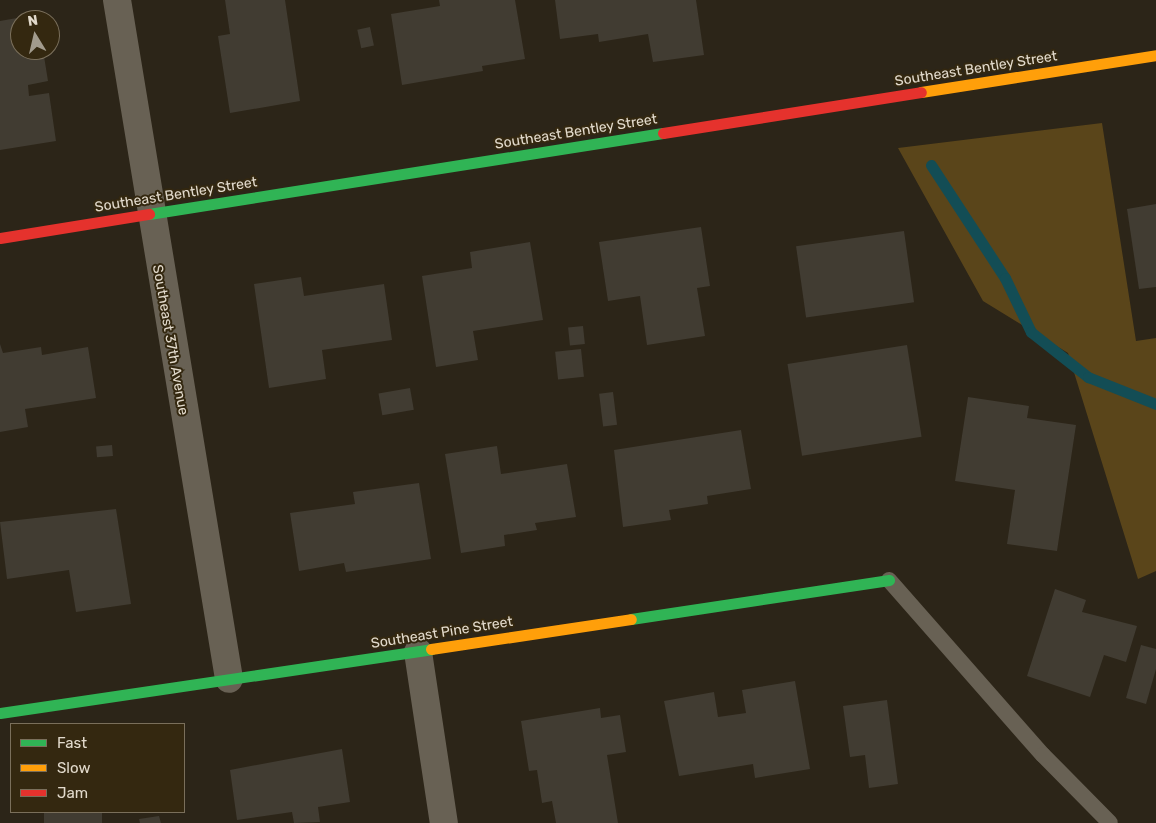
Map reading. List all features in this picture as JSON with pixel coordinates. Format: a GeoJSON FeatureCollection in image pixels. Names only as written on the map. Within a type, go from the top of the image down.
{"type":"FeatureCollection","features":[{"type":"Feature","properties":{"kind":"street","name":"Southeast 37th Avenue"},"geometry":{"type":"LineString","coordinates":[[117,0],[149,215],[229,679]]}},
{"type":"Feature","properties":{"kind":"street","name":"Southeast Bentley Street"},"geometry":{"type":"LineString","coordinates":[[0,238],[1156,55]]}},
{"type":"Feature","properties":{"kind":"street","name":"Southeast Pine Street"},"geometry":{"type":"LineString","coordinates":[[0,713],[418,652],[888,580]]}},
{"type":"Feature","properties":{"kind":"street"},"geometry":{"type":"LineString","coordinates":[[418,652],[444,823]]}},
{"type":"Feature","properties":{"kind":"lane"},"geometry":{"type":"LineString","coordinates":[[888,580],[1043,755],[1110,823]]}},
{"type":"Feature","properties":{"kind":"shaded area"},"geometry":{"type":"Polygon","coordinates":[[[1102,123],[1136,341],[1156,338],[1156,571],[1138,579],[1068,353],[983,301],[898,148],[1102,123]]]}},
{"type":"Feature","properties":{"kind":"building"},"geometry":{"type":"Polygon","coordinates":[[[225,0],[285,0],[300,101],[230,113],[218,36],[230,34],[225,0]]]}},
{"type":"Feature","properties":{"kind":"building"},"geometry":{"type":"Polygon","coordinates":[[[439,0],[515,0],[525,59],[482,66],[483,71],[402,85],[391,14],[440,6],[439,0]]]}},
{"type":"Feature","properties":{"kind":"building"},"geometry":{"type":"Polygon","coordinates":[[[555,0],[696,0],[704,55],[653,62],[648,34],[599,42],[598,34],[560,39],[555,0]]]}},
{"type":"Feature","properties":{"kind":"building"},"geometry":{"type":"Polygon","coordinates":[[[10,19],[10,60],[45,60],[48,81],[28,85],[29,96],[49,93],[56,141],[0,150],[0,21],[10,19]]]}},
{"type":"Feature","properties":{"kind":"building"},"geometry":{"type":"Polygon","coordinates":[[[370,27],[374,46],[361,48],[357,30],[370,27]]]}},
{"type":"Feature","properties":{"kind":"building"},"geometry":{"type":"Polygon","coordinates":[[[1156,204],[1156,287],[1139,289],[1127,209],[1156,204]]]}},
{"type":"Feature","properties":{"kind":"building"},"geometry":{"type":"Polygon","coordinates":[[[701,227],[710,286],[697,288],[705,336],[647,345],[640,296],[608,301],[599,242],[701,227]]]}},
{"type":"Feature","properties":{"kind":"building"},"geometry":{"type":"Polygon","coordinates":[[[904,231],[914,302],[806,317],[796,246],[904,231]]]}},
{"type":"Feature","properties":{"kind":"building"},"geometry":{"type":"Polygon","coordinates":[[[530,242],[543,320],[473,331],[478,360],[436,367],[422,276],[472,268],[470,252],[530,242]]]}},
{"type":"Feature","properties":{"kind":"building"},"geometry":{"type":"Polygon","coordinates":[[[301,277],[304,296],[384,284],[392,340],[322,350],[326,379],[269,388],[254,284],[301,277]]]}},
{"type":"Feature","properties":{"kind":"building"},"geometry":{"type":"Polygon","coordinates":[[[583,326],[585,344],[570,345],[568,328],[583,326]]]}},
{"type":"Feature","properties":{"kind":"building"},"geometry":{"type":"Polygon","coordinates":[[[0,344],[3,353],[41,347],[42,355],[88,347],[96,398],[25,409],[28,427],[0,432],[0,344]]]}},
{"type":"Feature","properties":{"kind":"building"},"geometry":{"type":"Polygon","coordinates":[[[907,345],[922,437],[802,456],[787,364],[907,345]]]}},
{"type":"Feature","properties":{"kind":"building"},"geometry":{"type":"Polygon","coordinates":[[[581,349],[584,377],[558,380],[555,352],[581,349]]]}},
{"type":"Feature","properties":{"kind":"building"},"geometry":{"type":"Polygon","coordinates":[[[410,388],[414,410],[382,415],[378,394],[410,388]]]}},
{"type":"Feature","properties":{"kind":"building"},"geometry":{"type":"Polygon","coordinates":[[[613,392],[617,425],[603,426],[599,394],[613,392]]]}},
{"type":"Feature","properties":{"kind":"building"},"geometry":{"type":"Polygon","coordinates":[[[968,397],[1029,406],[1027,418],[1076,425],[1057,551],[1007,544],[1015,490],[955,481],[968,397]]]}},
{"type":"Feature","properties":{"kind":"building"},"geometry":{"type":"Polygon","coordinates":[[[741,430],[751,489],[707,496],[708,504],[669,510],[671,520],[623,527],[614,450],[741,430]]]}},
{"type":"Feature","properties":{"kind":"building"},"geometry":{"type":"Polygon","coordinates":[[[112,445],[113,456],[97,457],[96,446],[112,445]]]}},
{"type":"Feature","properties":{"kind":"building"},"geometry":{"type":"Polygon","coordinates":[[[497,446],[501,474],[567,464],[576,517],[535,523],[537,530],[504,535],[505,546],[461,553],[445,454],[497,446]]]}},
{"type":"Feature","properties":{"kind":"building"},"geometry":{"type":"Polygon","coordinates":[[[419,483],[431,559],[346,572],[344,563],[299,571],[290,513],[355,504],[353,492],[419,483]]]}},
{"type":"Feature","properties":{"kind":"building"},"geometry":{"type":"Polygon","coordinates":[[[116,509],[131,604],[76,612],[69,570],[7,579],[0,522],[116,509]]]}},
{"type":"Feature","properties":{"kind":"building"},"geometry":{"type":"Polygon","coordinates":[[[1055,589],[1086,600],[1082,612],[1137,626],[1126,662],[1104,655],[1090,697],[1027,676],[1055,589]]]}},
{"type":"Feature","properties":{"kind":"building"},"geometry":{"type":"Polygon","coordinates":[[[1141,645],[1156,649],[1156,669],[1146,704],[1126,698],[1141,645]]]}},
{"type":"Feature","properties":{"kind":"building"},"geometry":{"type":"Polygon","coordinates":[[[795,681],[810,769],[755,778],[753,764],[679,776],[664,701],[714,692],[718,717],[746,713],[742,690],[795,681]]]}},
{"type":"Feature","properties":{"kind":"building"},"geometry":{"type":"Polygon","coordinates":[[[887,700],[898,784],[869,788],[865,755],[850,757],[843,706],[887,700]]]}},
{"type":"Feature","properties":{"kind":"building"},"geometry":{"type":"Polygon","coordinates":[[[600,708],[601,718],[620,715],[626,752],[607,755],[618,823],[556,823],[552,801],[542,803],[537,770],[529,771],[521,721],[600,708]]]}},
{"type":"Feature","properties":{"kind":"building"},"geometry":{"type":"Polygon","coordinates":[[[342,749],[350,802],[318,807],[320,822],[294,823],[292,812],[237,820],[230,770],[342,749]]]}},
{"type":"Feature","properties":{"kind":"building"},"geometry":{"type":"Polygon","coordinates":[[[44,813],[102,813],[102,823],[44,823],[44,813]]]}},
{"type":"Feature","properties":{"kind":"building"},"geometry":{"type":"Polygon","coordinates":[[[159,816],[161,823],[140,823],[139,819],[159,816]]]}},
{"type":"Feature","properties":{"kind":"waterway"},"geometry":{"type":"LineString","coordinates":[[931,165],[1005,278],[1031,332],[1088,377],[1156,404]]}},
{"type":"Feature","properties":{"kind":"traffic: fast"},"geometry":{"type":"LineString","coordinates":[[149,214],[663,133]]}},
{"type":"Feature","properties":{"kind":"traffic: fast"},"geometry":{"type":"LineString","coordinates":[[631,619],[889,580]]}},
{"type":"Feature","properties":{"kind":"traffic: fast"},"geometry":{"type":"LineString","coordinates":[[0,713],[431,649]]}},
{"type":"Feature","properties":{"kind":"traffic: slow"},"geometry":{"type":"LineString","coordinates":[[921,92],[1156,55]]}},
{"type":"Feature","properties":{"kind":"traffic: slow"},"geometry":{"type":"LineString","coordinates":[[431,649],[631,619]]}},
{"type":"Feature","properties":{"kind":"traffic: jam"},"geometry":{"type":"LineString","coordinates":[[663,133],[921,92]]}},
{"type":"Feature","properties":{"kind":"traffic: jam"},"geometry":{"type":"LineString","coordinates":[[0,238],[149,214]]}}]}
